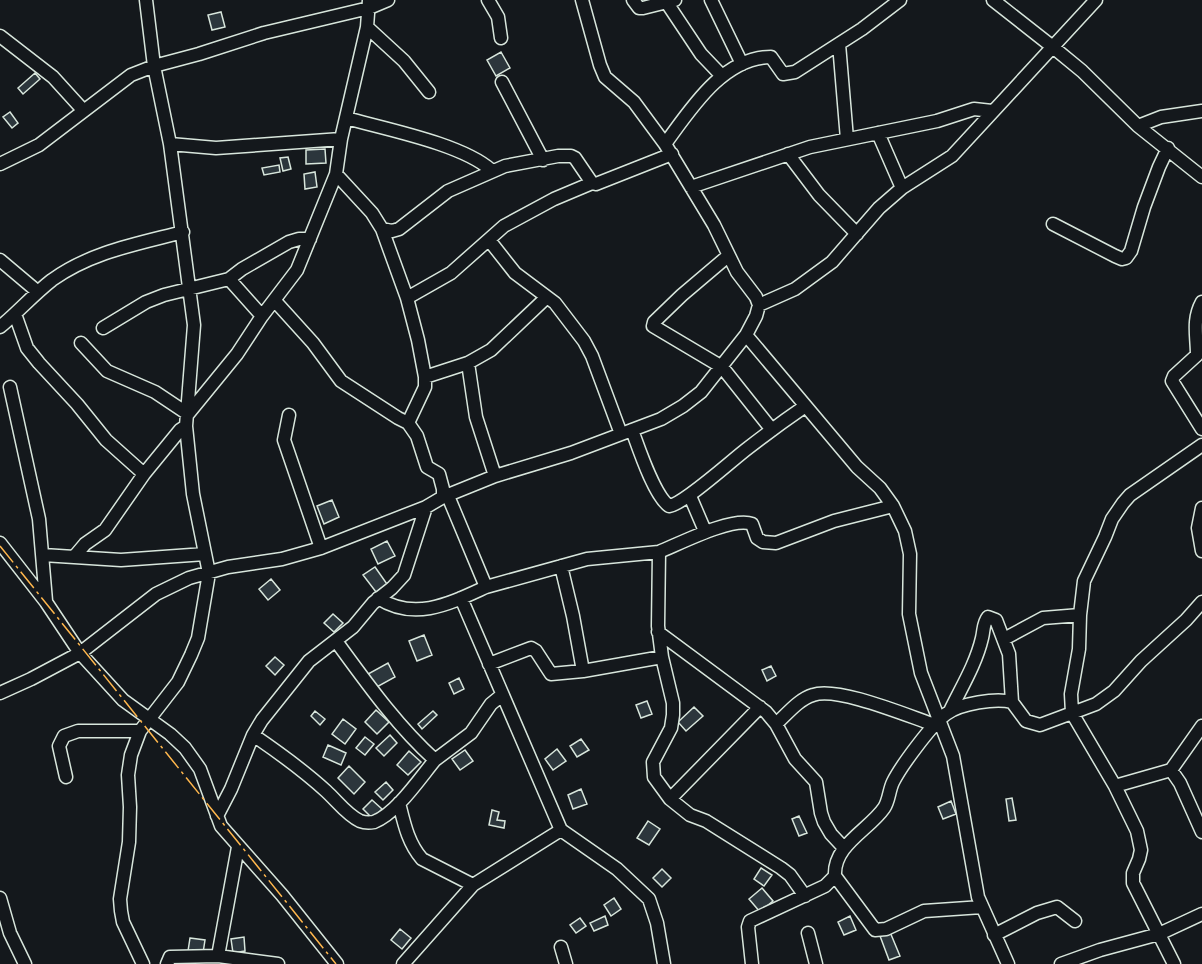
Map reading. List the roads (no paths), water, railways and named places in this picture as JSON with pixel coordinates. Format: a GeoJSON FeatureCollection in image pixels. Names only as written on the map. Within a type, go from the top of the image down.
{"type":"FeatureCollection","features":[{"type":"Feature","properties":{"kind":"street"},"geometry":{"type":"LineString","coordinates":[[143,964],[123,922],[120,905],[129,842],[128,775],[131,755],[140,731],[178,682],[191,655],[198,638],[209,573],[193,494],[187,420],[194,325],[183,232],[170,144],[154,66],[146,0]]}},
{"type":"Feature","properties":{"kind":"street"},"geometry":{"type":"LineString","coordinates":[[0,164],[39,145],[131,75],[264,33],[388,0]]}},
{"type":"Feature","properties":{"kind":"street"},"geometry":{"type":"LineString","coordinates":[[488,0],[498,18],[501,38]]}},
{"type":"Feature","properties":{"kind":"street"},"geometry":{"type":"LineString","coordinates":[[582,0],[605,77],[634,102],[668,149],[714,225],[728,256],[759,305]]}},
{"type":"Feature","properties":{"kind":"street"},"geometry":{"type":"LineString","coordinates":[[633,0],[639,8],[671,1],[701,54],[722,76]]}},
{"type":"Feature","properties":{"kind":"street"},"geometry":{"type":"LineString","coordinates":[[711,0],[742,64]]}},
{"type":"Feature","properties":{"kind":"street"},"geometry":{"type":"LineString","coordinates":[[407,298],[451,273],[504,226],[523,214],[592,183],[608,180],[668,149],[690,111],[722,76],[742,64],[762,57],[771,57],[781,72],[788,75],[816,60],[900,0]]}},
{"type":"Feature","properties":{"kind":"street"},"geometry":{"type":"LineString","coordinates":[[993,0],[1082,71],[1138,126],[1202,177]]}},
{"type":"Feature","properties":{"kind":"street"},"geometry":{"type":"LineString","coordinates":[[0,693],[80,653],[156,594],[189,578],[228,567],[282,559],[321,548],[426,507],[446,496],[495,476],[571,453],[661,419],[683,406],[701,392],[722,368],[746,335],[759,305],[795,289],[832,262],[879,208],[902,188],[952,156],[1096,0]]}},
{"type":"Feature","properties":{"kind":"street"},"geometry":{"type":"LineString","coordinates":[[74,557],[86,544],[105,530],[144,474],[237,354],[297,270],[336,174],[341,139],[367,27],[369,4]]}},
{"type":"Feature","properties":{"kind":"street"},"geometry":{"type":"LineString","coordinates":[[367,27],[404,61],[429,92]]}},
{"type":"Feature","properties":{"kind":"street"},"geometry":{"type":"LineString","coordinates":[[0,36],[53,77],[83,110]]}},
{"type":"Feature","properties":{"kind":"street"},"geometry":{"type":"LineString","coordinates":[[839,44],[847,139]]}},
{"type":"Feature","properties":{"kind":"street"},"geometry":{"type":"LineString","coordinates":[[502,82],[543,160]]}},
{"type":"Feature","properties":{"kind":"street"},"geometry":{"type":"LineString","coordinates":[[691,187],[788,154],[847,139],[937,121],[974,109],[992,111]]}},
{"type":"Feature","properties":{"kind":"street"},"geometry":{"type":"LineString","coordinates":[[1138,126],[1161,117],[1202,111]]}},
{"type":"Feature","properties":{"kind":"street"},"geometry":{"type":"LineString","coordinates":[[346,118],[449,148],[491,170]]}},
{"type":"Feature","properties":{"kind":"street"},"geometry":{"type":"LineString","coordinates":[[878,134],[902,188]]}},
{"type":"Feature","properties":{"kind":"street"},"geometry":{"type":"LineString","coordinates":[[170,144],[216,148],[341,139]]}},
{"type":"Feature","properties":{"kind":"street"},"geometry":{"type":"LineString","coordinates":[[1053,224],[1115,256],[1126,258],[1131,251],[1144,207],[1168,148]]}},
{"type":"Feature","properties":{"kind":"street"},"geometry":{"type":"LineString","coordinates":[[788,154],[819,195],[857,234]]}},
{"type":"Feature","properties":{"kind":"street"},"geometry":{"type":"LineString","coordinates":[[382,229],[392,231],[399,229],[438,197],[491,170],[505,166],[571,156],[592,183]]}},
{"type":"Feature","properties":{"kind":"street"},"geometry":{"type":"LineString","coordinates":[[336,174],[372,213],[382,229],[407,298],[425,377],[425,387],[408,423]]}},
{"type":"Feature","properties":{"kind":"street"},"geometry":{"type":"LineString","coordinates":[[0,327],[38,292],[65,272],[90,258],[120,247],[183,232]]}},
{"type":"Feature","properties":{"kind":"street"},"geometry":{"type":"LineString","coordinates":[[103,328],[146,302],[189,288],[229,279],[289,242],[310,239]]}},
{"type":"Feature","properties":{"kind":"street"},"geometry":{"type":"LineString","coordinates":[[489,240],[515,273],[547,297],[569,320],[592,356],[627,432],[669,506],[675,506],[690,496],[804,407]]}},
{"type":"Feature","properties":{"kind":"street"},"geometry":{"type":"LineString","coordinates":[[728,256],[681,295],[654,322],[653,326],[722,368],[772,430]]}},
{"type":"Feature","properties":{"kind":"street"},"geometry":{"type":"LineString","coordinates":[[0,260],[38,292]]}},
{"type":"Feature","properties":{"kind":"street"},"geometry":{"type":"LineString","coordinates":[[229,279],[262,316]]}},
{"type":"Feature","properties":{"kind":"street"},"geometry":{"type":"LineString","coordinates":[[425,377],[468,363],[491,350],[547,297]]}},
{"type":"Feature","properties":{"kind":"street"},"geometry":{"type":"LineString","coordinates":[[276,301],[313,343],[340,381],[408,423],[417,436],[425,464],[439,474],[443,489],[486,587]]}},
{"type":"Feature","properties":{"kind":"street"},"geometry":{"type":"LineString","coordinates":[[1202,302],[1194,324],[1197,355],[1174,376],[1172,381],[1202,429]]}},
{"type":"Feature","properties":{"kind":"street"},"geometry":{"type":"LineString","coordinates":[[15,314],[27,348],[39,363],[106,440],[144,474]]}},
{"type":"Feature","properties":{"kind":"street"},"geometry":{"type":"LineString","coordinates":[[746,335],[804,407],[857,467],[880,488],[893,506],[908,539],[909,614],[921,673],[937,723],[953,756],[971,865],[982,907],[1008,964]]}},
{"type":"Feature","properties":{"kind":"street"},"geometry":{"type":"LineString","coordinates":[[81,343],[107,370],[155,392],[187,420]]}},
{"type":"Feature","properties":{"kind":"street"},"geometry":{"type":"LineString","coordinates":[[468,363],[476,417],[495,476]]}},
{"type":"Feature","properties":{"kind":"street"},"geometry":{"type":"LineString","coordinates":[[10,387],[39,519],[46,602]]}},
{"type":"Feature","properties":{"kind":"street"},"geometry":{"type":"LineString","coordinates":[[289,416],[284,440],[321,548]]}},
{"type":"Feature","properties":{"kind":"street"},"geometry":{"type":"LineString","coordinates":[[1174,964],[1132,883],[1141,850],[1137,831],[1115,786],[1072,713],[1071,693],[1079,649],[1084,580],[1106,537],[1112,519],[1130,495],[1202,445]]}},
{"type":"Feature","properties":{"kind":"street"},"geometry":{"type":"LineString","coordinates":[[690,496],[705,531]]}},
{"type":"Feature","properties":{"kind":"street"},"geometry":{"type":"LineString","coordinates":[[378,598],[393,606],[428,610],[486,587],[561,566],[588,559],[659,552],[705,531],[745,522],[752,524],[757,538],[763,542],[776,543],[834,521],[893,506]]}},
{"type":"Feature","properties":{"kind":"street"},"geometry":{"type":"LineString","coordinates":[[217,816],[231,789],[253,735],[309,661],[353,627],[378,598],[404,575],[426,507]]}},
{"type":"Feature","properties":{"kind":"street"},"geometry":{"type":"LineString","coordinates":[[1202,508],[1198,528],[1202,552]]}},
{"type":"Feature","properties":{"kind":"street"},"geometry":{"type":"LineString","coordinates":[[0,543],[46,602],[80,653],[123,700],[170,734],[185,748],[200,769],[221,826],[282,894],[337,964]]}},
{"type":"Feature","properties":{"kind":"street"},"geometry":{"type":"LineString","coordinates":[[659,552],[658,632],[674,704],[671,728],[653,762],[654,777],[670,799],[690,815],[706,821],[781,868],[790,875],[805,896]]}},
{"type":"Feature","properties":{"kind":"street"},"geometry":{"type":"LineString","coordinates":[[43,555],[121,560],[206,554]]}},
{"type":"Feature","properties":{"kind":"street"},"geometry":{"type":"LineString","coordinates":[[561,566],[584,671]]}},
{"type":"Feature","properties":{"kind":"street"},"geometry":{"type":"LineString","coordinates":[[461,598],[561,830],[617,869],[649,899],[657,923],[664,964]]}},
{"type":"Feature","properties":{"kind":"street"},"geometry":{"type":"LineString","coordinates":[[982,907],[924,911],[886,929],[875,930],[836,876],[835,866],[844,848],[886,805],[893,781],[937,723],[950,711],[974,661],[986,618],[992,617],[996,620],[1009,654],[1012,702],[1026,721],[1034,724],[1050,722],[1096,704],[1114,691],[1141,661],[1201,605]]}},
{"type":"Feature","properties":{"kind":"street"},"geometry":{"type":"LineString","coordinates":[[1004,639],[1043,618],[1080,615]]}},
{"type":"Feature","properties":{"kind":"street"},"geometry":{"type":"LineString","coordinates":[[658,632],[760,707],[776,724],[795,759],[816,782],[824,822],[844,848]]}},
{"type":"Feature","properties":{"kind":"street"},"geometry":{"type":"LineString","coordinates":[[336,641],[394,715],[435,760]]}},
{"type":"Feature","properties":{"kind":"street"},"geometry":{"type":"LineString","coordinates":[[489,664],[531,648],[536,651],[551,674],[584,671],[662,657]]}},
{"type":"Feature","properties":{"kind":"street"},"geometry":{"type":"LineString","coordinates":[[776,724],[806,698],[824,692],[841,694],[937,723]]}},
{"type":"Feature","properties":{"kind":"street"},"geometry":{"type":"LineString","coordinates":[[253,735],[286,758],[326,791],[351,816],[363,822],[374,822],[399,804],[435,760],[471,732],[491,704],[502,695]]}},
{"type":"Feature","properties":{"kind":"street"},"geometry":{"type":"LineString","coordinates":[[950,711],[992,700],[1001,699],[1012,702]]}},
{"type":"Feature","properties":{"kind":"street"},"geometry":{"type":"LineString","coordinates":[[670,799],[760,707]]}},
{"type":"Feature","properties":{"kind":"street"},"geometry":{"type":"LineString","coordinates":[[1115,786],[1171,770],[1202,726]]}},
{"type":"Feature","properties":{"kind":"street"},"geometry":{"type":"LineString","coordinates":[[66,777],[59,746],[64,736],[78,731],[140,731]]}},
{"type":"Feature","properties":{"kind":"street"},"geometry":{"type":"LineString","coordinates":[[1171,770],[1180,783],[1202,832]]}},
{"type":"Feature","properties":{"kind":"street"},"geometry":{"type":"LineString","coordinates":[[399,804],[407,834],[422,859],[473,885]]}},
{"type":"Feature","properties":{"kind":"street"},"geometry":{"type":"LineString","coordinates":[[403,964],[473,885],[561,830]]}},
{"type":"Feature","properties":{"kind":"street"},"geometry":{"type":"LineString","coordinates":[[218,956],[238,847]]}},
{"type":"Feature","properties":{"kind":"street"},"geometry":{"type":"LineString","coordinates":[[752,964],[748,927],[750,921],[825,886],[836,876]]}},
{"type":"Feature","properties":{"kind":"street"},"geometry":{"type":"LineString","coordinates":[[1,906],[10,933],[25,964]]}},
{"type":"Feature","properties":{"kind":"street"},"geometry":{"type":"LineString","coordinates":[[994,935],[1057,907],[1075,921]]}},
{"type":"Feature","properties":{"kind":"street"},"geometry":{"type":"LineString","coordinates":[[1066,963],[1100,950],[1159,934],[1202,914]]}},
{"type":"Feature","properties":{"kind":"street"},"geometry":{"type":"LineString","coordinates":[[808,933],[816,964]]}},
{"type":"Feature","properties":{"kind":"street"},"geometry":{"type":"LineString","coordinates":[[561,947],[566,964]]}},
{"type":"Feature","properties":{"kind":"street"},"geometry":{"type":"LineString","coordinates":[[167,964],[170,957],[218,956],[278,964]]}}]}
